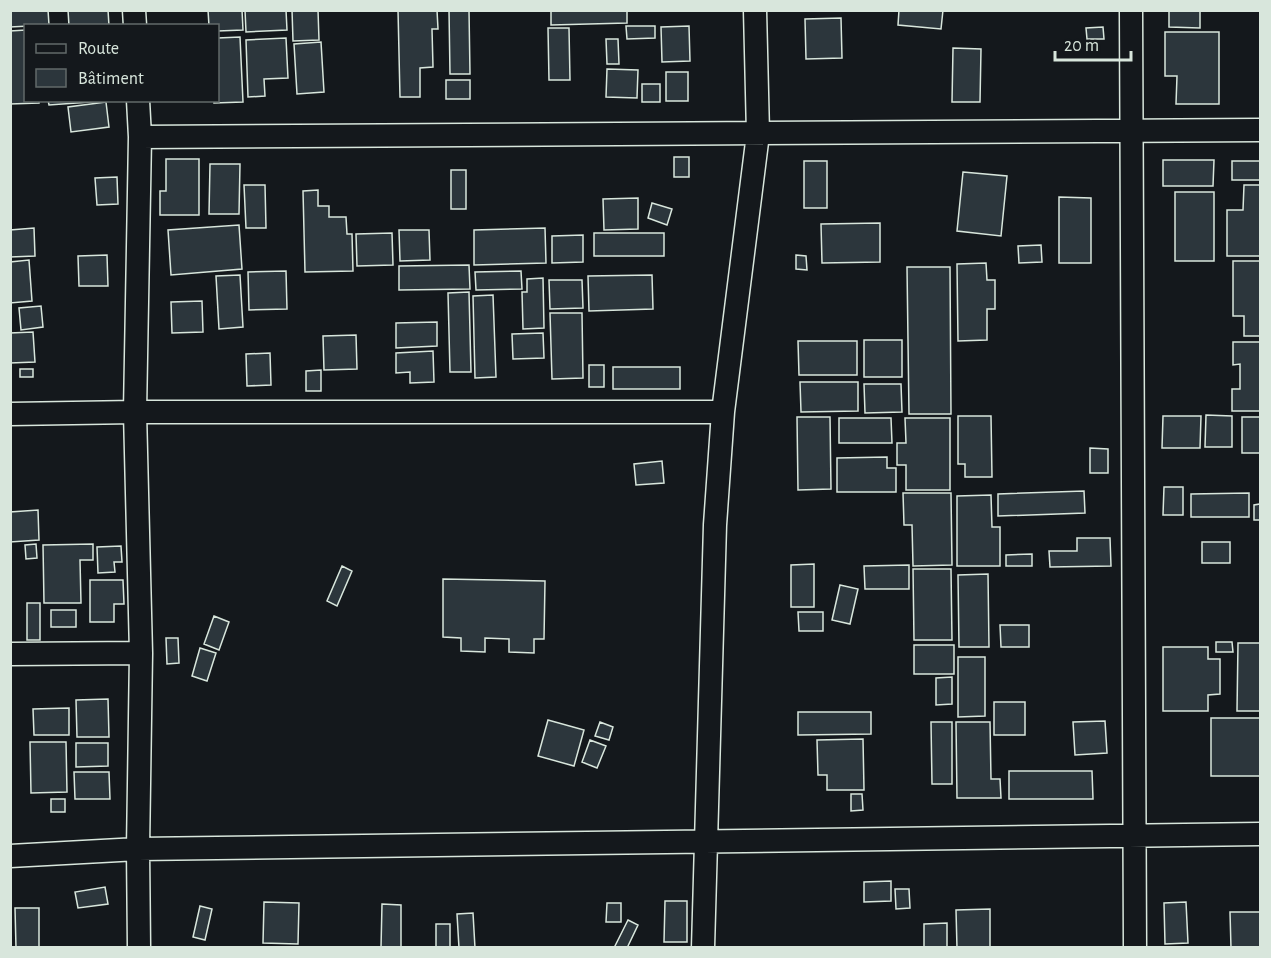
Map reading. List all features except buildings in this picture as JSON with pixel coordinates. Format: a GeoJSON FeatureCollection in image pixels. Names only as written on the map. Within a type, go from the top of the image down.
{"type":"FeatureCollection","features":[{"type":"Feature","properties":{"kind":"street"},"geometry":{"type":"LineString","coordinates":[[703,948],[715,525],[723,412],[758,134],[756,10]]}},
{"type":"Feature","properties":{"kind":"street"},"geometry":{"type":"LineString","coordinates":[[1131,10],[1135,948]]}},
{"type":"Feature","properties":{"kind":"street"},"geometry":{"type":"LineString","coordinates":[[138,102],[140,137],[135,412],[141,653],[139,948]]}},
{"type":"Feature","properties":{"kind":"street"},"geometry":{"type":"LineString","coordinates":[[140,137],[1260,130]]}},
{"type":"Feature","properties":{"kind":"street"},"geometry":{"type":"LineString","coordinates":[[10,414],[723,412]]}},
{"type":"Feature","properties":{"kind":"street"},"geometry":{"type":"LineString","coordinates":[[10,654],[141,653]]}},
{"type":"Feature","properties":{"kind":"street"},"geometry":{"type":"LineString","coordinates":[[10,856],[138,849],[1260,834]]}}]}
